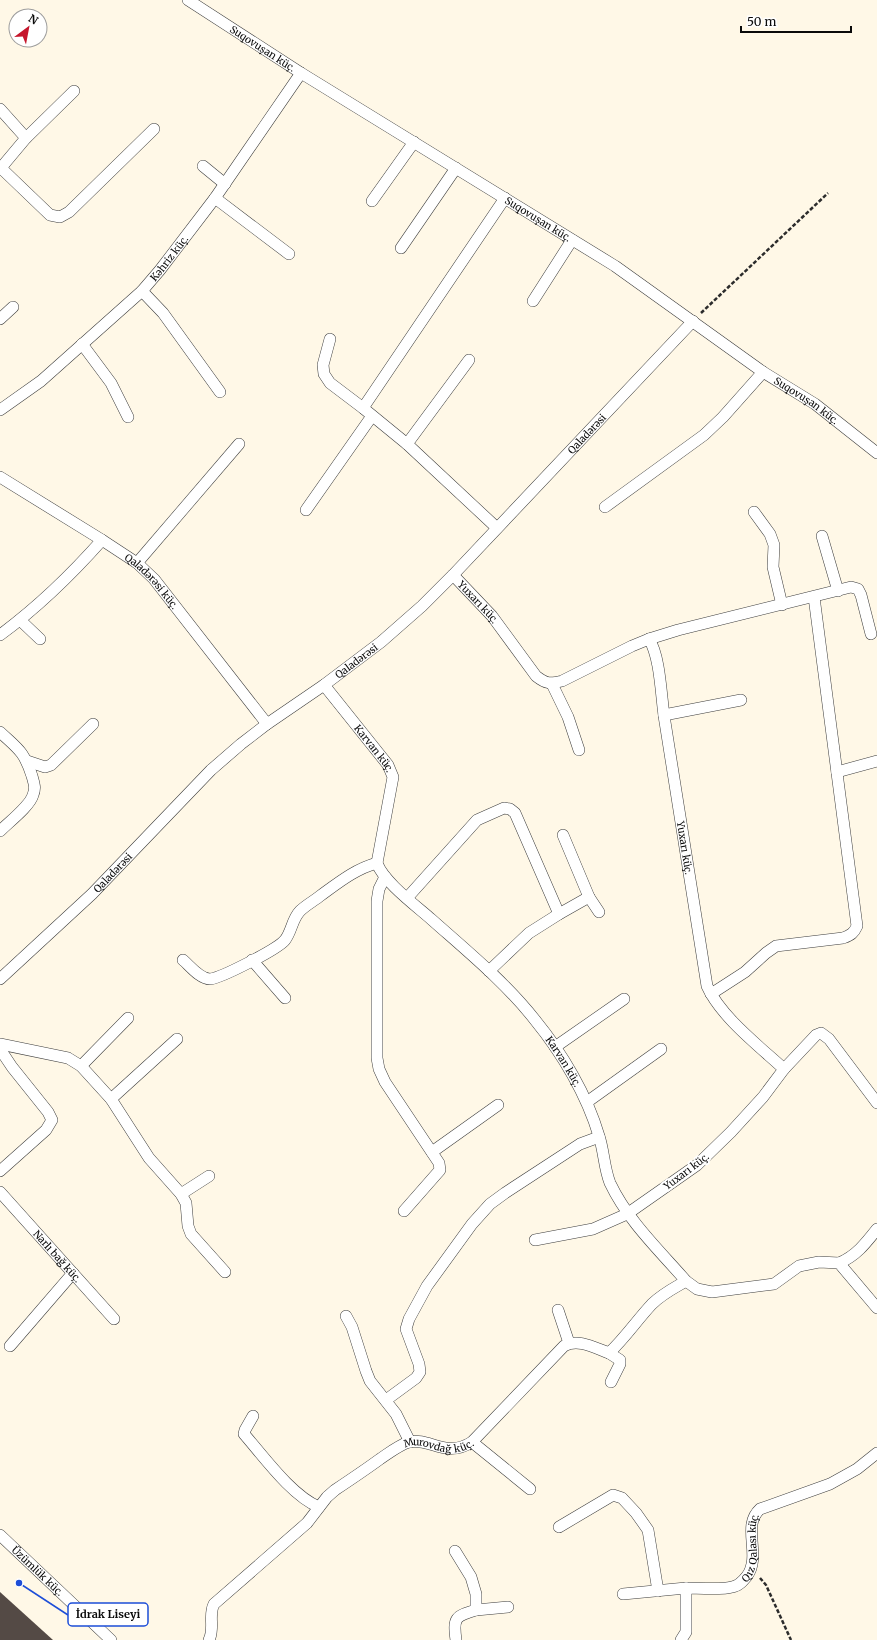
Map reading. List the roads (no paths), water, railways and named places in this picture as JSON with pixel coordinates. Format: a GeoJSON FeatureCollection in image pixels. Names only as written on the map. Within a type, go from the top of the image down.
{"type":"FeatureCollection","features":[{"type":"Feature","properties":{"kind":"street","name":"Suqovuşan küç."},"geometry":{"type":"LineString","coordinates":[[188,0],[301,73],[615,266],[693,320],[763,372],[815,404],[877,453]]}},
{"type":"Feature","properties":{"kind":"street","name":"Kəhriz küç."},"geometry":{"type":"LineString","coordinates":[[0,410],[41,381],[142,291],[170,258],[215,198],[301,73]]}},
{"type":"Feature","properties":{"kind":"street"},"geometry":{"type":"LineString","coordinates":[[74,91],[26,138],[0,168],[50,215],[60,217],[69,212],[154,129]]}},
{"type":"Feature","properties":{"kind":"street"},"geometry":{"type":"LineString","coordinates":[[0,110],[26,138]]}},
{"type":"Feature","properties":{"kind":"street"},"geometry":{"type":"LineString","coordinates":[[372,201],[414,142]]}},
{"type":"Feature","properties":{"kind":"street"},"geometry":{"type":"LineString","coordinates":[[203,166],[225,184]]}},
{"type":"Feature","properties":{"kind":"street"},"geometry":{"type":"LineString","coordinates":[[401,248],[456,168]]}},
{"type":"Feature","properties":{"kind":"street"},"geometry":{"type":"LineString","coordinates":[[215,198],[289,254]]}},
{"type":"Feature","properties":{"kind":"street"},"geometry":{"type":"LineString","coordinates":[[363,408],[505,198]]}},
{"type":"Feature","properties":{"kind":"street"},"geometry":{"type":"LineString","coordinates":[[533,301],[572,240]]}},
{"type":"Feature","properties":{"kind":"street"},"geometry":{"type":"LineString","coordinates":[[142,291],[163,312],[220,392]]}},
{"type":"Feature","properties":{"kind":"street"},"geometry":{"type":"LineString","coordinates":[[0,319],[13,307]]}},
{"type":"Feature","properties":{"kind":"street","name":"Qaladərəsi"},"geometry":{"type":"LineString","coordinates":[[0,979],[92,894],[211,770],[267,724],[324,685],[381,642],[422,606],[693,320]]}},
{"type":"Feature","properties":{"kind":"street"},"geometry":{"type":"LineString","coordinates":[[330,340],[323,365],[324,374],[330,383],[407,444],[497,528]]}},
{"type":"Feature","properties":{"kind":"street"},"geometry":{"type":"LineString","coordinates":[[82,344],[111,383],[128,418]]}},
{"type":"Feature","properties":{"kind":"street"},"geometry":{"type":"LineString","coordinates":[[407,444],[469,360]]}},
{"type":"Feature","properties":{"kind":"street"},"geometry":{"type":"LineString","coordinates":[[605,507],[704,435],[763,372]]}},
{"type":"Feature","properties":{"kind":"street"},"geometry":{"type":"LineString","coordinates":[[306,510],[372,416]]}},
{"type":"Feature","properties":{"kind":"street"},"geometry":{"type":"LineString","coordinates":[[137,563],[239,444]]}},
{"type":"Feature","properties":{"kind":"street","name":"Qaladərəsi küç."},"geometry":{"type":"LineString","coordinates":[[0,477],[137,563],[154,579],[267,724]]}},
{"type":"Feature","properties":{"kind":"street"},"geometry":{"type":"LineString","coordinates":[[754,512],[770,534],[774,545],[773,567],[782,605]]}},
{"type":"Feature","properties":{"kind":"street"},"geometry":{"type":"LineString","coordinates":[[822,536],[838,590]]}},
{"type":"Feature","properties":{"kind":"street"},"geometry":{"type":"LineString","coordinates":[[0,635],[20,620],[54,590],[83,562],[102,540]]}},
{"type":"Feature","properties":{"kind":"street","name":"Yuxarı küç."},"geometry":{"type":"LineString","coordinates":[[453,575],[492,616],[536,676],[543,681],[552,684]]}},
{"type":"Feature","properties":{"kind":"street"},"geometry":{"type":"LineString","coordinates":[[579,750],[568,717],[552,684],[562,681],[649,639],[678,630],[851,587],[858,589],[861,595],[871,634]]}},
{"type":"Feature","properties":{"kind":"street"},"geometry":{"type":"LineString","coordinates":[[711,994],[745,972],[776,946],[843,938],[850,936],[857,926],[814,597]]}},
{"type":"Feature","properties":{"kind":"street"},"geometry":{"type":"LineString","coordinates":[[20,620],[40,639]]}},
{"type":"Feature","properties":{"kind":"street","name":"Yuxarı küç."},"geometry":{"type":"LineString","coordinates":[[535,1240],[593,1229],[627,1214],[697,1165],[731,1132],[763,1097],[784,1069],[734,1022],[711,994],[706,978],[656,656],[649,639]]}},
{"type":"Feature","properties":{"kind":"street","name":"Karvan küç."},"geometry":{"type":"LineString","coordinates":[[324,685],[388,764],[393,777],[377,862],[379,870],[407,898],[489,971],[521,1003],[555,1047],[587,1102],[599,1137],[604,1164],[610,1182],[627,1214],[686,1281],[697,1289],[712,1292],[774,1284],[799,1266],[812,1263],[839,1263]]}},
{"type":"Feature","properties":{"kind":"street"},"geometry":{"type":"LineString","coordinates":[[664,715],[741,700]]}},
{"type":"Feature","properties":{"kind":"street"},"geometry":{"type":"LineString","coordinates":[[27,761],[45,767],[51,764],[93,724]]}},
{"type":"Feature","properties":{"kind":"street"},"geometry":{"type":"LineString","coordinates":[[0,732],[20,750],[27,761],[35,786],[33,796],[0,831]]}},
{"type":"Feature","properties":{"kind":"street"},"geometry":{"type":"LineString","coordinates":[[837,772],[877,761]]}},
{"type":"Feature","properties":{"kind":"street"},"geometry":{"type":"LineString","coordinates":[[407,898],[477,820],[504,808],[510,808],[515,813],[559,914]]}},
{"type":"Feature","properties":{"kind":"street"},"geometry":{"type":"LineString","coordinates":[[563,835],[589,897],[599,912]]}},
{"type":"Feature","properties":{"kind":"street"},"geometry":{"type":"LineString","coordinates":[[183,960],[202,977],[210,979],[229,972],[276,948],[285,940],[294,918],[301,910],[348,876],[364,866],[377,862]]}},
{"type":"Feature","properties":{"kind":"street"},"geometry":{"type":"LineString","coordinates":[[385,877],[379,889],[377,901],[377,1058],[385,1082],[439,1163],[440,1170],[404,1211]]}},
{"type":"Feature","properties":{"kind":"street"},"geometry":{"type":"LineString","coordinates":[[489,971],[529,933],[589,897]]}},
{"type":"Feature","properties":{"kind":"street"},"geometry":{"type":"LineString","coordinates":[[252,960],[285,998]]}},
{"type":"Feature","properties":{"kind":"street"},"geometry":{"type":"LineString","coordinates":[[555,1047],[624,999]]}},
{"type":"Feature","properties":{"kind":"street"},"geometry":{"type":"LineString","coordinates":[[81,1066],[128,1018]]}},
{"type":"Feature","properties":{"kind":"street"},"geometry":{"type":"LineString","coordinates":[[784,1069],[816,1035],[822,1033],[829,1038],[877,1103]]}},
{"type":"Feature","properties":{"kind":"street"},"geometry":{"type":"LineString","coordinates":[[111,1099],[177,1039]]}},
{"type":"Feature","properties":{"kind":"street"},"geometry":{"type":"LineString","coordinates":[[0,1044],[68,1058],[81,1066],[111,1099],[148,1158],[180,1194],[186,1203],[188,1226],[191,1234],[225,1272]]}},
{"type":"Feature","properties":{"kind":"street"},"geometry":{"type":"LineString","coordinates":[[0,1049],[12,1067],[48,1112],[52,1120],[46,1130],[0,1171]]}},
{"type":"Feature","properties":{"kind":"street"},"geometry":{"type":"LineString","coordinates":[[587,1102],[661,1049]]}},
{"type":"Feature","properties":{"kind":"street"},"geometry":{"type":"LineString","coordinates":[[432,1152],[498,1105]]}},
{"type":"Feature","properties":{"kind":"street"},"geometry":{"type":"LineString","coordinates":[[386,1400],[416,1378],[420,1372],[419,1364],[406,1329],[409,1319],[427,1286],[472,1224],[490,1204],[505,1193],[580,1144],[599,1137]]}},
{"type":"Feature","properties":{"kind":"street"},"geometry":{"type":"LineString","coordinates":[[180,1194],[209,1176]]}},
{"type":"Feature","properties":{"kind":"street","name":"Narlı bağ küç."},"geometry":{"type":"LineString","coordinates":[[0,1192],[114,1319]]}},
{"type":"Feature","properties":{"kind":"street"},"geometry":{"type":"LineString","coordinates":[[877,1229],[859,1250],[848,1259],[839,1263],[877,1308]]}},
{"type":"Feature","properties":{"kind":"street"},"geometry":{"type":"LineString","coordinates":[[10,1346],[73,1273]]}},
{"type":"Feature","properties":{"kind":"street"},"geometry":{"type":"LineString","coordinates":[[609,1353],[619,1344],[653,1303],[666,1292],[686,1281]]}},
{"type":"Feature","properties":{"kind":"street"},"geometry":{"type":"LineString","coordinates":[[558,1310],[569,1343],[579,1343],[609,1353],[620,1360],[620,1364],[611,1382]]}},
{"type":"Feature","properties":{"kind":"street"},"geometry":{"type":"LineString","coordinates":[[346,1316],[357,1342],[370,1381],[396,1414],[410,1442]]}},
{"type":"Feature","properties":{"kind":"street","name":"Murovdağ küç."},"geometry":{"type":"LineString","coordinates":[[209,1640],[212,1628],[211,1610],[214,1604],[307,1523],[334,1490],[398,1447],[410,1442],[419,1442],[440,1448],[455,1449],[472,1442],[564,1346],[569,1343]]}},
{"type":"Feature","properties":{"kind":"street"},"geometry":{"type":"LineString","coordinates":[[253,1416],[244,1430],[244,1434],[296,1493],[309,1503],[319,1507]]}},
{"type":"Feature","properties":{"kind":"street"},"geometry":{"type":"LineString","coordinates":[[472,1442],[530,1489]]}},
{"type":"Feature","properties":{"kind":"street","name":"Qız Qalası küç."},"geometry":{"type":"LineString","coordinates":[[623,1594],[686,1588],[732,1587],[742,1582],[751,1568],[753,1558],[751,1524],[754,1515],[760,1509],[830,1484],[857,1469],[877,1453]]}},
{"type":"Feature","properties":{"kind":"street"},"geometry":{"type":"LineString","coordinates":[[559,1527],[613,1495],[622,1498],[636,1513],[648,1530],[658,1591]]}},
{"type":"Feature","properties":{"kind":"street","name":"Üzümlük küç."},"geometry":{"type":"LineString","coordinates":[[0,1535],[110,1640]]}},
{"type":"Feature","properties":{"kind":"street"},"geometry":{"type":"LineString","coordinates":[[455,1551],[471,1577],[476,1594],[476,1610]]}},
{"type":"Feature","properties":{"kind":"street"},"geometry":{"type":"LineString","coordinates":[[681,1640],[686,1632],[686,1588]]}},
{"type":"Feature","properties":{"kind":"street"},"geometry":{"type":"LineString","coordinates":[[456,1640],[454,1626],[456,1619],[461,1614],[476,1610],[508,1607]]}},
{"type":"Feature","properties":{"kind":"place","name":"İdrak Liseyi"},"geometry":{"type":"Point","coordinates":[19,1583]}}]}
